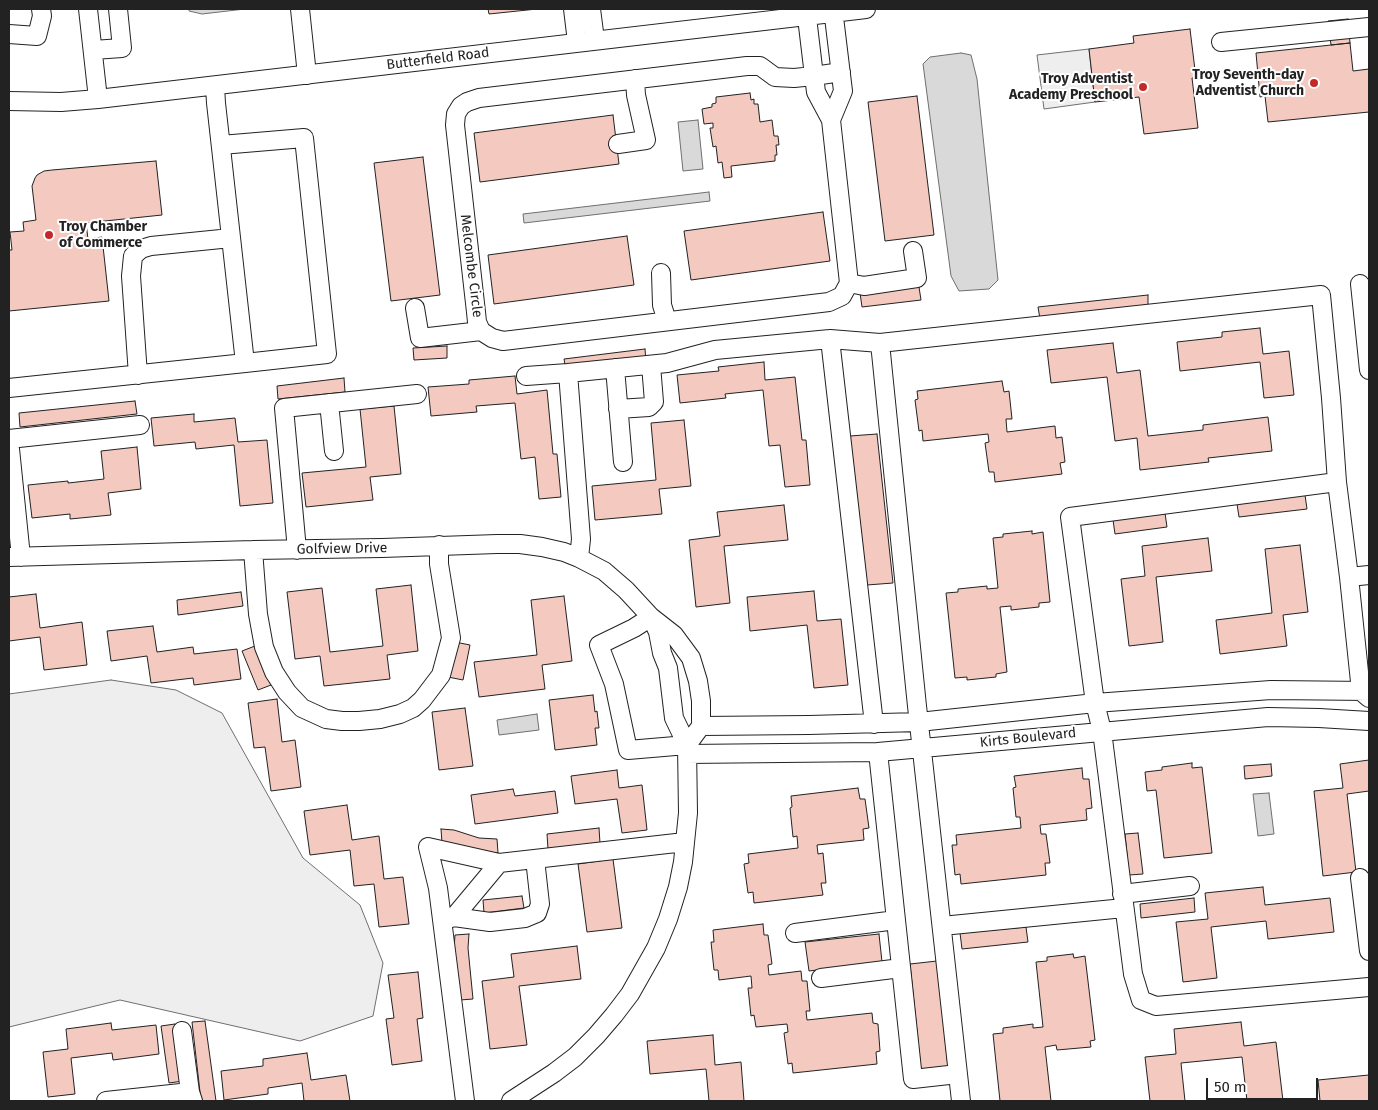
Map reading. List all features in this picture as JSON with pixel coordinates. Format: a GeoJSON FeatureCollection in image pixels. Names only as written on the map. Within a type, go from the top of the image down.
{"type":"FeatureCollection","features":[{"type":"Feature","properties":{"kind":"street"},"geometry":{"type":"LineString","coordinates":[[9,34],[37,36],[42,16],[41,9]]}},
{"type":"Feature","properties":{"kind":"street"},"geometry":{"type":"LineString","coordinates":[[88,9],[98,99]]}},
{"type":"Feature","properties":{"kind":"street"},"geometry":{"type":"LineString","coordinates":[[93,50],[122,48],[118,9]]}},
{"type":"Feature","properties":{"kind":"street"},"geometry":{"type":"LineString","coordinates":[[300,9],[307,75]]}},
{"type":"Feature","properties":{"kind":"street"},"geometry":{"type":"LineString","coordinates":[[573,9],[577,42]]}},
{"type":"Feature","properties":{"kind":"street"},"geometry":{"type":"LineString","coordinates":[[591,9],[595,40]]}},
{"type":"Feature","properties":{"kind":"street","name":"Butterfield Road"},"geometry":{"type":"LineString","coordinates":[[9,101],[61,102],[98,99],[595,40],[806,12],[866,9]]}},
{"type":"Feature","properties":{"kind":"street"},"geometry":{"type":"LineString","coordinates":[[831,120],[843,91],[834,11]]}},
{"type":"Feature","properties":{"kind":"street"},"geometry":{"type":"LineString","coordinates":[[806,12],[816,92],[831,120],[849,283],[864,286],[916,278],[913,251]]}},
{"type":"Feature","properties":{"kind":"street"},"geometry":{"type":"LineString","coordinates":[[1221,42],[1369,27]]}},
{"type":"Feature","properties":{"kind":"street","name":"Melcombe Circle"},"geometry":{"type":"LineString","coordinates":[[841,72],[794,78],[775,77],[760,66],[479,98],[461,106],[456,114],[454,125],[477,322],[481,331],[492,338],[503,340],[829,302],[842,296],[849,283]]}},
{"type":"Feature","properties":{"kind":"street"},"geometry":{"type":"LineString","coordinates":[[618,144],[646,140],[636,95],[635,79]]}},
{"type":"Feature","properties":{"kind":"street"},"geometry":{"type":"LineString","coordinates":[[215,86],[244,363]]}},
{"type":"Feature","properties":{"kind":"street"},"geometry":{"type":"LineString","coordinates":[[9,388],[327,354],[304,138],[221,145]]}},
{"type":"Feature","properties":{"kind":"street"},"geometry":{"type":"LineString","coordinates":[[138,374],[131,276],[133,256],[141,249],[151,246],[231,238]]}},
{"type":"Feature","properties":{"kind":"street"},"geometry":{"type":"LineString","coordinates":[[661,273],[662,305],[667,321]]}},
{"type":"Feature","properties":{"kind":"street"},"geometry":{"type":"LineString","coordinates":[[1360,284],[1367,324],[1369,370]]}},
{"type":"Feature","properties":{"kind":"street"},"geometry":{"type":"LineString","coordinates":[[526,376],[667,363],[715,350],[830,339],[880,343],[1321,295],[1337,482],[1366,693]]}},
{"type":"Feature","properties":{"kind":"street"},"geometry":{"type":"LineString","coordinates":[[415,308],[420,338],[481,331]]}},
{"type":"Feature","properties":{"kind":"street"},"geometry":{"type":"LineString","coordinates":[[830,339],[874,724]]}},
{"type":"Feature","properties":{"kind":"street"},"geometry":{"type":"LineString","coordinates":[[880,343],[961,1101]]}},
{"type":"Feature","properties":{"kind":"street"},"geometry":{"type":"LineString","coordinates":[[618,410],[649,407],[654,402],[651,365]]}},
{"type":"Feature","properties":{"kind":"street"},"geometry":{"type":"LineString","coordinates":[[615,368],[623,462]]}},
{"type":"Feature","properties":{"kind":"street"},"geometry":{"type":"LineString","coordinates":[[568,373],[582,539],[579,558]]}},
{"type":"Feature","properties":{"kind":"street"},"geometry":{"type":"LineString","coordinates":[[296,550],[284,408],[417,394]]}},
{"type":"Feature","properties":{"kind":"street"},"geometry":{"type":"LineString","coordinates":[[329,403],[334,452]]}},
{"type":"Feature","properties":{"kind":"street"},"geometry":{"type":"LineString","coordinates":[[15,557],[9,439],[140,425]]}},
{"type":"Feature","properties":{"kind":"street"},"geometry":{"type":"LineString","coordinates":[[1337,482],[1070,517],[1095,703],[1102,731],[1132,974],[1141,1000],[1156,1006],[1369,987]]}},
{"type":"Feature","properties":{"kind":"street","name":"Golfview Drive"},"geometry":{"type":"LineString","coordinates":[[15,557],[520,544],[564,552],[604,571],[626,590],[651,617],[674,636],[691,658],[698,681],[701,701],[701,726]]}},
{"type":"Feature","properties":{"kind":"street"},"geometry":{"type":"LineString","coordinates":[[253,550],[258,614],[264,647],[274,672],[287,692],[302,708],[326,719],[359,721],[380,719],[400,714],[413,708],[422,700],[441,675],[451,638],[439,564],[439,545]]}},
{"type":"Feature","properties":{"kind":"street"},"geometry":{"type":"LineString","coordinates":[[1349,577],[1369,575]]}},
{"type":"Feature","properties":{"kind":"street","name":"Kirts Boulevard"},"geometry":{"type":"LineString","coordinates":[[651,617],[599,646],[614,684],[628,750],[878,752],[1268,717],[1369,721]]}},
{"type":"Feature","properties":{"kind":"street","name":"Golfview Drive"},"geometry":{"type":"LineString","coordinates":[[651,617],[658,632],[662,653],[668,668],[674,718],[687,750]]}},
{"type":"Feature","properties":{"kind":"street","name":"Kirts Boulevard"},"geometry":{"type":"LineString","coordinates":[[701,726],[919,722],[1095,703],[1271,690],[1366,693]]}},
{"type":"Feature","properties":{"kind":"street"},"geometry":{"type":"LineString","coordinates":[[511,1101],[554,1074],[596,1036],[630,994],[656,948],[678,887],[688,813],[687,750],[701,726]]}},
{"type":"Feature","properties":{"kind":"street"},"geometry":{"type":"LineString","coordinates":[[878,752],[913,1078],[958,1074]]}},
{"type":"Feature","properties":{"kind":"street"},"geometry":{"type":"LineString","coordinates":[[464,1101],[448,919],[428,847],[499,863],[685,842]]}},
{"type":"Feature","properties":{"kind":"street"},"geometry":{"type":"LineString","coordinates":[[448,919],[490,922],[525,918],[537,913],[540,904],[535,859]]}},
{"type":"Feature","properties":{"kind":"street"},"geometry":{"type":"LineString","coordinates":[[448,919],[499,863]]}},
{"type":"Feature","properties":{"kind":"street"},"geometry":{"type":"LineString","coordinates":[[1360,878],[1369,951]]}},
{"type":"Feature","properties":{"kind":"street"},"geometry":{"type":"LineString","coordinates":[[942,926],[1123,901],[1190,886]]}},
{"type":"Feature","properties":{"kind":"street"},"geometry":{"type":"LineString","coordinates":[[795,933],[896,920]]}},
{"type":"Feature","properties":{"kind":"street"},"geometry":{"type":"LineString","coordinates":[[821,978],[901,968]]}},
{"type":"Feature","properties":{"kind":"street"},"geometry":{"type":"LineString","coordinates":[[106,1101],[192,1097],[182,1031]]}},
{"type":"Feature","properties":{"kind":"shaded area"},"geometry":{"type":"Polygon","coordinates":[[[189,9],[245,9],[202,14],[189,11],[189,9]]]}},
{"type":"Feature","properties":{"kind":"shaded area"},"geometry":{"type":"Polygon","coordinates":[[[1089,49],[1095,102],[1044,109],[1037,55],[1089,49]]]}},
{"type":"Feature","properties":{"kind":"shaded area"},"geometry":{"type":"Polygon","coordinates":[[[961,53],[971,55],[977,79],[998,280],[989,289],[959,291],[951,276],[923,64],[930,57],[961,53]]]}},
{"type":"Feature","properties":{"kind":"shaded area"},"geometry":{"type":"Polygon","coordinates":[[[698,120],[703,169],[683,171],[678,122],[698,120]]]}},
{"type":"Feature","properties":{"kind":"shaded area"},"geometry":{"type":"Polygon","coordinates":[[[709,192],[710,201],[524,223],[523,214],[709,192]]]}},
{"type":"Feature","properties":{"kind":"shaded area"},"geometry":{"type":"Polygon","coordinates":[[[111,680],[176,690],[222,713],[303,858],[360,905],[383,963],[373,1016],[300,1041],[120,1000],[9,1027],[9,694],[111,680]]]}},
{"type":"Feature","properties":{"kind":"shaded area"},"geometry":{"type":"Polygon","coordinates":[[[537,714],[539,730],[499,735],[497,720],[537,714]]]}},
{"type":"Feature","properties":{"kind":"shaded area"},"geometry":{"type":"Polygon","coordinates":[[[1269,793],[1274,834],[1258,836],[1253,794],[1269,793]]]}},
{"type":"Feature","properties":{"kind":"building"},"geometry":{"type":"Polygon","coordinates":[[[488,9],[537,9],[489,14],[488,9]]]}},
{"type":"Feature","properties":{"kind":"building"},"geometry":{"type":"Polygon","coordinates":[[[1348,19],[1350,43],[1331,45],[1328,21],[1348,19]]]}},
{"type":"Feature","properties":{"kind":"building","name":"Troy Adventist Academy Preschool"},"geometry":{"type":"Polygon","coordinates":[[[1190,29],[1196,78],[1192,78],[1198,128],[1144,134],[1139,97],[1095,102],[1089,49],[1134,43],[1133,36],[1190,29]]]}},
{"type":"Feature","properties":{"kind":"building","name":"Troy Seventh-day Adventist Church"},"geometry":{"type":"Polygon","coordinates":[[[1350,43],[1353,71],[1369,69],[1369,112],[1268,122],[1265,96],[1260,97],[1256,53],[1350,43]]]}},
{"type":"Feature","properties":{"kind":"building"},"geometry":{"type":"Polygon","coordinates":[[[750,93],[751,100],[754,99],[754,104],[758,104],[760,122],[772,120],[774,136],[778,136],[779,145],[776,145],[777,155],[775,155],[775,161],[731,166],[732,177],[724,178],[722,162],[718,163],[716,146],[713,147],[710,128],[713,128],[713,123],[704,124],[702,109],[712,107],[712,104],[716,103],[716,97],[750,93]]]}},
{"type":"Feature","properties":{"kind":"building"},"geometry":{"type":"Polygon","coordinates":[[[917,96],[934,235],[885,241],[868,102],[917,96]]]}},
{"type":"Feature","properties":{"kind":"building"},"geometry":{"type":"Polygon","coordinates":[[[613,115],[619,164],[480,182],[474,133],[613,115]]]}},
{"type":"Feature","properties":{"kind":"building"},"geometry":{"type":"Polygon","coordinates":[[[423,157],[440,295],[391,301],[374,163],[423,157]]]}},
{"type":"Feature","properties":{"kind":"building","name":"Troy Chamber of Commerce"},"geometry":{"type":"Polygon","coordinates":[[[156,161],[162,215],[86,223],[88,239],[102,237],[109,301],[9,311],[9,250],[12,250],[10,232],[24,231],[23,222],[36,220],[32,186],[37,175],[44,171],[52,170],[156,161]]]}},
{"type":"Feature","properties":{"kind":"building"},"geometry":{"type":"Polygon","coordinates":[[[823,212],[830,261],[691,280],[684,231],[823,212]]]}},
{"type":"Feature","properties":{"kind":"building"},"geometry":{"type":"Polygon","coordinates":[[[627,236],[634,285],[494,304],[488,255],[627,236]]]}},
{"type":"Feature","properties":{"kind":"building"},"geometry":{"type":"Polygon","coordinates":[[[919,287],[921,300],[862,307],[860,293],[919,287]]]}},
{"type":"Feature","properties":{"kind":"building"},"geometry":{"type":"Polygon","coordinates":[[[1148,295],[1148,308],[1040,319],[1038,307],[1148,295]]]}},
{"type":"Feature","properties":{"kind":"building"},"geometry":{"type":"Polygon","coordinates":[[[1260,328],[1263,354],[1289,351],[1294,395],[1264,398],[1260,362],[1180,371],[1177,342],[1222,337],[1222,332],[1260,328]]]}},
{"type":"Feature","properties":{"kind":"building"},"geometry":{"type":"Polygon","coordinates":[[[1113,343],[1117,373],[1140,370],[1148,436],[1203,430],[1203,425],[1268,417],[1272,451],[1208,458],[1209,462],[1140,470],[1137,438],[1115,441],[1107,377],[1051,383],[1047,350],[1113,343]]]}},
{"type":"Feature","properties":{"kind":"building"},"geometry":{"type":"Polygon","coordinates":[[[447,346],[447,358],[414,360],[413,348],[447,346]]]}},
{"type":"Feature","properties":{"kind":"building"},"geometry":{"type":"Polygon","coordinates":[[[645,349],[646,362],[566,370],[564,359],[645,349]]]}},
{"type":"Feature","properties":{"kind":"building"},"geometry":{"type":"Polygon","coordinates":[[[764,362],[765,380],[795,377],[802,440],[806,440],[810,485],[785,487],[780,445],[769,446],[763,390],[725,394],[726,398],[680,403],[677,375],[719,371],[718,367],[764,362]]]}},
{"type":"Feature","properties":{"kind":"building"},"geometry":{"type":"Polygon","coordinates":[[[515,376],[517,394],[547,390],[553,454],[557,454],[561,497],[539,499],[535,457],[521,459],[515,403],[476,406],[477,412],[431,416],[428,387],[469,384],[469,380],[515,376]]]}},
{"type":"Feature","properties":{"kind":"building"},"geometry":{"type":"Polygon","coordinates":[[[344,378],[345,392],[278,399],[277,386],[344,378]]]}},
{"type":"Feature","properties":{"kind":"building"},"geometry":{"type":"Polygon","coordinates":[[[1002,381],[1004,392],[1009,391],[1012,419],[1006,419],[1007,432],[1055,426],[1056,438],[1062,437],[1065,462],[1060,463],[1062,474],[995,482],[994,472],[989,472],[985,443],[989,442],[988,434],[923,441],[922,430],[919,431],[915,400],[918,399],[917,391],[1002,381]]]}},
{"type":"Feature","properties":{"kind":"building"},"geometry":{"type":"Polygon","coordinates":[[[135,401],[137,414],[20,427],[19,413],[135,401]]]}},
{"type":"Feature","properties":{"kind":"building"},"geometry":{"type":"Polygon","coordinates":[[[394,406],[401,474],[370,477],[373,500],[306,507],[302,473],[366,467],[360,409],[394,406]]]}},
{"type":"Feature","properties":{"kind":"building"},"geometry":{"type":"Polygon","coordinates":[[[194,414],[194,422],[235,418],[238,442],[267,440],[273,503],[240,506],[234,445],[196,449],[195,442],[154,446],[151,418],[194,414]]]}},
{"type":"Feature","properties":{"kind":"building"},"geometry":{"type":"Polygon","coordinates":[[[684,420],[691,486],[659,489],[662,514],[595,520],[592,486],[656,480],[651,423],[684,420]]]}},
{"type":"Feature","properties":{"kind":"building"},"geometry":{"type":"Polygon","coordinates":[[[877,434],[893,583],[867,585],[850,436],[877,434]]]}},
{"type":"Feature","properties":{"kind":"building"},"geometry":{"type":"Polygon","coordinates":[[[137,447],[141,489],[108,493],[111,515],[70,519],[70,514],[32,518],[28,485],[104,479],[101,451],[137,447]]]}},
{"type":"Feature","properties":{"kind":"building"},"geometry":{"type":"Polygon","coordinates":[[[1305,495],[1307,509],[1239,517],[1237,504],[1305,495]]]}},
{"type":"Feature","properties":{"kind":"building"},"geometry":{"type":"Polygon","coordinates":[[[784,505],[788,540],[724,546],[730,603],[696,607],[689,540],[720,536],[717,512],[784,505]]]}},
{"type":"Feature","properties":{"kind":"building"},"geometry":{"type":"Polygon","coordinates":[[[1165,513],[1167,527],[1115,534],[1113,520],[1165,513]]]}},
{"type":"Feature","properties":{"kind":"building"},"geometry":{"type":"Polygon","coordinates":[[[1032,531],[1032,534],[1043,532],[1050,602],[1039,603],[1039,607],[1011,610],[1011,606],[1000,607],[1007,672],[996,674],[996,677],[967,680],[967,677],[955,678],[946,593],[958,592],[958,589],[987,586],[987,589],[998,588],[993,538],[1003,537],[1003,534],[1032,531]]]}},
{"type":"Feature","properties":{"kind":"building"},"geometry":{"type":"Polygon","coordinates":[[[1208,538],[1212,571],[1156,577],[1163,642],[1129,646],[1121,579],[1145,576],[1142,546],[1208,538]]]}},
{"type":"Feature","properties":{"kind":"building"},"geometry":{"type":"Polygon","coordinates":[[[1300,545],[1308,612],[1283,615],[1287,646],[1220,654],[1216,620],[1272,613],[1265,549],[1300,545]]]}},
{"type":"Feature","properties":{"kind":"building"},"geometry":{"type":"Polygon","coordinates":[[[411,585],[418,651],[387,655],[390,679],[324,686],[320,656],[295,659],[287,592],[322,588],[330,652],[383,646],[376,589],[411,585]]]}},
{"type":"Feature","properties":{"kind":"building"},"geometry":{"type":"Polygon","coordinates":[[[814,591],[817,621],[841,619],[848,685],[814,688],[807,625],[750,631],[747,597],[814,591]]]}},
{"type":"Feature","properties":{"kind":"building"},"geometry":{"type":"Polygon","coordinates":[[[241,592],[243,606],[178,615],[177,600],[241,592]]]}},
{"type":"Feature","properties":{"kind":"building"},"geometry":{"type":"Polygon","coordinates":[[[36,594],[40,628],[82,622],[87,665],[44,670],[40,637],[9,641],[9,597],[36,594]]]}},
{"type":"Feature","properties":{"kind":"building"},"geometry":{"type":"Polygon","coordinates":[[[564,596],[572,661],[542,665],[545,689],[479,697],[474,662],[537,655],[531,600],[564,596]]]}},
{"type":"Feature","properties":{"kind":"building"},"geometry":{"type":"Polygon","coordinates":[[[153,626],[157,652],[193,647],[194,654],[237,649],[241,679],[194,685],[193,678],[151,683],[147,656],[111,661],[107,631],[153,626]]]}},
{"type":"Feature","properties":{"kind":"building"},"geometry":{"type":"Polygon","coordinates":[[[455,642],[470,645],[463,680],[448,677],[455,642]]]}},
{"type":"Feature","properties":{"kind":"building"},"geometry":{"type":"Polygon","coordinates":[[[255,646],[271,685],[258,690],[242,651],[255,646]]]}},
{"type":"Feature","properties":{"kind":"building"},"geometry":{"type":"Polygon","coordinates":[[[593,695],[599,728],[595,728],[597,745],[555,750],[549,700],[593,695]]]}},
{"type":"Feature","properties":{"kind":"building"},"geometry":{"type":"Polygon","coordinates":[[[277,699],[282,742],[295,740],[301,787],[271,791],[265,747],[254,748],[248,703],[277,699]]]}},
{"type":"Feature","properties":{"kind":"building"},"geometry":{"type":"Polygon","coordinates":[[[465,708],[473,766],[439,770],[432,712],[465,708]]]}},
{"type":"Feature","properties":{"kind":"building"},"geometry":{"type":"Polygon","coordinates":[[[1369,760],[1369,791],[1347,794],[1356,872],[1323,876],[1314,791],[1343,788],[1340,764],[1369,760]]]}},
{"type":"Feature","properties":{"kind":"building"},"geometry":{"type":"Polygon","coordinates":[[[1192,763],[1192,768],[1202,767],[1212,853],[1164,858],[1156,790],[1147,791],[1145,772],[1162,770],[1162,767],[1192,763]]]}},
{"type":"Feature","properties":{"kind":"building"},"geometry":{"type":"Polygon","coordinates":[[[1271,764],[1272,776],[1245,779],[1244,766],[1271,764]]]}},
{"type":"Feature","properties":{"kind":"building"},"geometry":{"type":"Polygon","coordinates":[[[1082,768],[1083,779],[1089,779],[1092,808],[1086,809],[1087,820],[1040,825],[1041,834],[1046,834],[1050,863],[1045,863],[1046,875],[961,884],[960,874],[955,875],[952,845],[957,845],[956,835],[1021,828],[1020,817],[1016,817],[1013,788],[1016,787],[1014,776],[1082,768]]]}},
{"type":"Feature","properties":{"kind":"building"},"geometry":{"type":"Polygon","coordinates":[[[617,770],[619,788],[642,785],[647,830],[622,833],[617,799],[575,804],[571,776],[617,770]]]}},
{"type":"Feature","properties":{"kind":"building"},"geometry":{"type":"Polygon","coordinates":[[[858,788],[860,799],[865,799],[869,828],[863,829],[864,840],[817,845],[818,854],[823,853],[826,883],[821,883],[823,895],[754,903],[753,892],[748,893],[744,864],[749,863],[748,854],[798,848],[797,836],[793,837],[790,808],[792,807],[791,796],[858,788]]]}},
{"type":"Feature","properties":{"kind":"building"},"geometry":{"type":"Polygon","coordinates":[[[513,789],[515,796],[555,791],[558,813],[475,824],[471,795],[513,789]]]}},
{"type":"Feature","properties":{"kind":"building"},"geometry":{"type":"Polygon","coordinates":[[[347,805],[352,840],[379,836],[384,879],[403,877],[409,924],[379,927],[374,884],[354,886],[350,850],[310,855],[304,811],[347,805]]]}},
{"type":"Feature","properties":{"kind":"building"},"geometry":{"type":"Polygon","coordinates":[[[599,828],[600,843],[548,849],[547,834],[599,828]]]}},
{"type":"Feature","properties":{"kind":"building"},"geometry":{"type":"Polygon","coordinates":[[[441,829],[454,830],[479,838],[497,839],[498,853],[480,852],[442,843],[441,829]]]}},
{"type":"Feature","properties":{"kind":"building"},"geometry":{"type":"Polygon","coordinates":[[[1138,833],[1143,874],[1129,875],[1125,834],[1138,833]]]}},
{"type":"Feature","properties":{"kind":"building"},"geometry":{"type":"Polygon","coordinates":[[[613,859],[622,928],[587,932],[578,864],[613,859]]]}},
{"type":"Feature","properties":{"kind":"building"},"geometry":{"type":"Polygon","coordinates":[[[1263,887],[1265,905],[1330,898],[1334,932],[1268,939],[1266,921],[1211,927],[1217,978],[1183,982],[1176,922],[1208,919],[1205,893],[1263,887]]]}},
{"type":"Feature","properties":{"kind":"building"},"geometry":{"type":"Polygon","coordinates":[[[522,896],[524,908],[484,913],[483,900],[522,896]]]}},
{"type":"Feature","properties":{"kind":"building"},"geometry":{"type":"Polygon","coordinates":[[[1194,898],[1195,912],[1141,918],[1140,904],[1194,898]]]}},
{"type":"Feature","properties":{"kind":"building"},"geometry":{"type":"Polygon","coordinates":[[[763,924],[764,935],[768,935],[772,964],[768,965],[769,975],[801,971],[802,981],[807,981],[810,1011],[806,1011],[807,1020],[872,1013],[873,1023],[878,1024],[880,1051],[876,1052],[877,1064],[793,1073],[792,1063],[788,1064],[784,1033],[788,1032],[787,1024],[756,1027],[754,1015],[751,1016],[748,988],[752,988],[751,976],[719,980],[718,970],[714,970],[711,942],[714,942],[713,930],[763,924]]]}},
{"type":"Feature","properties":{"kind":"building"},"geometry":{"type":"Polygon","coordinates":[[[1026,927],[1028,942],[962,949],[960,933],[1026,927]]]}},
{"type":"Feature","properties":{"kind":"building"},"geometry":{"type":"Polygon","coordinates":[[[469,934],[468,948],[473,999],[460,1000],[454,948],[455,935],[469,934]]]}},
{"type":"Feature","properties":{"kind":"building"},"geometry":{"type":"Polygon","coordinates":[[[879,934],[882,962],[809,971],[805,942],[879,934]]]}},
{"type":"Feature","properties":{"kind":"building"},"geometry":{"type":"Polygon","coordinates":[[[577,946],[581,979],[519,986],[527,1045],[490,1049],[482,981],[514,977],[511,954],[577,946]]]}},
{"type":"Feature","properties":{"kind":"building"},"geometry":{"type":"Polygon","coordinates":[[[1073,954],[1074,958],[1085,956],[1095,1040],[1090,1041],[1091,1047],[1057,1050],[1056,1045],[1045,1047],[1051,1101],[1000,1101],[993,1034],[1003,1033],[1003,1028],[1033,1024],[1033,1028],[1043,1027],[1036,962],[1047,961],[1047,957],[1073,954]]]}},
{"type":"Feature","properties":{"kind":"building"},"geometry":{"type":"Polygon","coordinates":[[[937,961],[948,1067],[921,1070],[910,964],[937,961]]]}},
{"type":"Feature","properties":{"kind":"building"},"geometry":{"type":"Polygon","coordinates":[[[418,972],[423,1018],[417,1019],[422,1061],[392,1065],[386,1019],[394,1018],[388,975],[418,972]]]}},
{"type":"Feature","properties":{"kind":"building"},"geometry":{"type":"Polygon","coordinates":[[[205,1021],[216,1101],[201,1101],[192,1022],[205,1021]]]}},
{"type":"Feature","properties":{"kind":"building"},"geometry":{"type":"Polygon","coordinates":[[[1241,1022],[1244,1046],[1276,1042],[1283,1101],[1247,1101],[1242,1057],[1181,1063],[1185,1101],[1150,1101],[1145,1057],[1176,1054],[1174,1029],[1241,1022]]]}},
{"type":"Feature","properties":{"kind":"building"},"geometry":{"type":"Polygon","coordinates":[[[111,1023],[112,1030],[156,1025],[159,1054],[113,1060],[112,1053],[71,1058],[75,1094],[48,1097],[43,1052],[68,1049],[66,1029],[111,1023]]]}},
{"type":"Feature","properties":{"kind":"building"},"geometry":{"type":"Polygon","coordinates":[[[175,1024],[183,1081],[169,1083],[161,1026],[175,1024]]]}},
{"type":"Feature","properties":{"kind":"building"},"geometry":{"type":"Polygon","coordinates":[[[713,1035],[715,1065],[741,1062],[744,1101],[709,1101],[706,1069],[650,1074],[647,1041],[713,1035]]]}},
{"type":"Feature","properties":{"kind":"building"},"geometry":{"type":"Polygon","coordinates":[[[307,1053],[311,1080],[346,1075],[350,1101],[304,1101],[302,1083],[268,1088],[268,1094],[224,1100],[221,1071],[263,1066],[263,1059],[307,1053]]]}},
{"type":"Feature","properties":{"kind":"building"},"geometry":{"type":"Polygon","coordinates":[[[1369,1075],[1369,1101],[1320,1101],[1318,1080],[1369,1075]]]}},
{"type":"Feature","properties":{"kind":"place","name":"Troy Seventh-day Adventist Church"},"geometry":{"type":"Point","coordinates":[1314,83]}},
{"type":"Feature","properties":{"kind":"place","name":"Troy Adventist Academy Preschool"},"geometry":{"type":"Point","coordinates":[1143,87]}},
{"type":"Feature","properties":{"kind":"place","name":"Troy Chamber of Commerce"},"geometry":{"type":"Point","coordinates":[49,235]}}]}
